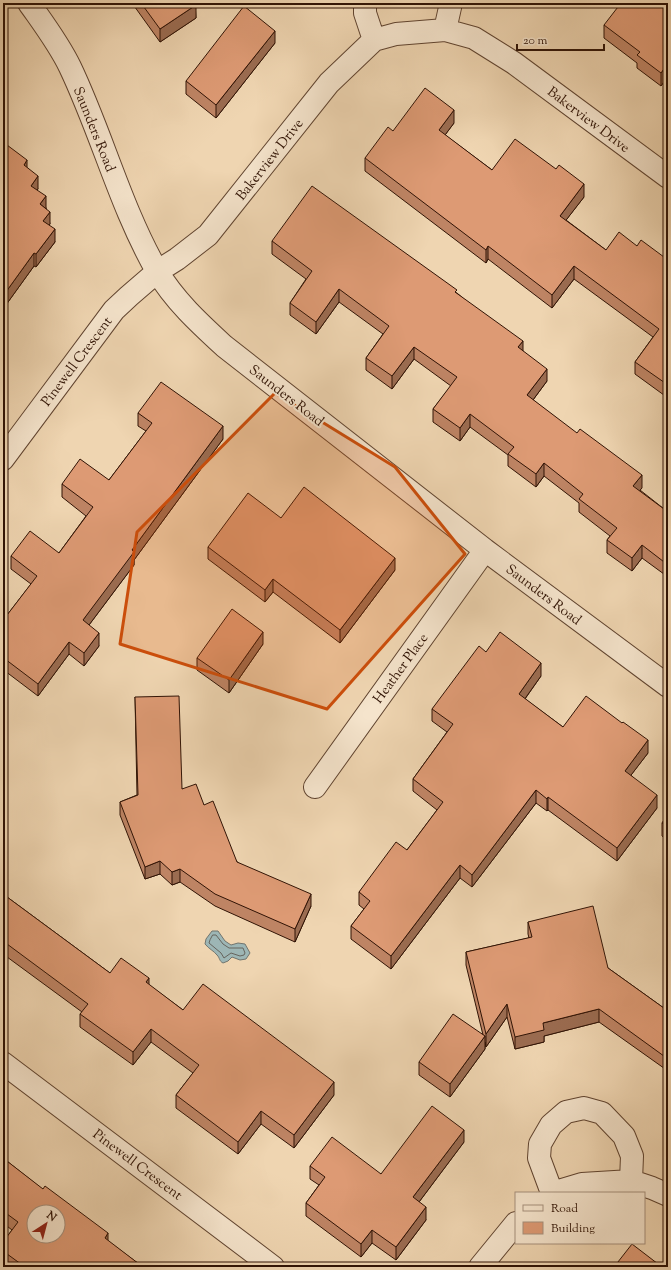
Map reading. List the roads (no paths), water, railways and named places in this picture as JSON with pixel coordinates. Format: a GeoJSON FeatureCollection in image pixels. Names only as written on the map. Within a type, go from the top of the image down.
{"type":"FeatureCollection","features":[{"type":"Feature","properties":{"kind":"street","name":"Saunders Road"},"geometry":{"type":"LineString","coordinates":[[29,3],[44,23],[69,65],[90,111],[119,190],[141,239],[158,271],[174,295],[198,323],[224,346],[485,550],[668,686]]}},
{"type":"Feature","properties":{"kind":"street"},"geometry":{"type":"LineString","coordinates":[[365,3],[365,13],[374,40]]}},
{"type":"Feature","properties":{"kind":"street"},"geometry":{"type":"LineString","coordinates":[[445,30],[451,3]]}},
{"type":"Feature","properties":{"kind":"street","name":"Bakerview Drive"},"geometry":{"type":"LineString","coordinates":[[158,271],[177,259],[208,235],[328,83],[374,40],[396,34],[445,30],[474,38],[514,63],[668,177]]}},
{"type":"Feature","properties":{"kind":"street","name":"Pinewell Crescent"},"geometry":{"type":"LineString","coordinates":[[3,459],[114,310],[158,271]]}},
{"type":"Feature","properties":{"kind":"street","name":"Heather Place"},"geometry":{"type":"LineString","coordinates":[[315,787],[485,550]]}},
{"type":"Feature","properties":{"kind":"street","name":"Pinewell Crescent"},"geometry":{"type":"LineString","coordinates":[[3,1063],[273,1267]]}},
{"type":"Feature","properties":{"kind":"street"},"geometry":{"type":"LineString","coordinates":[[552,1192],[539,1158],[540,1144],[550,1126],[566,1112],[584,1108],[602,1114],[624,1136],[632,1156],[631,1181]]}},
{"type":"Feature","properties":{"kind":"street"},"geometry":{"type":"LineString","coordinates":[[555,1192],[582,1184],[631,1181],[668,1195]]}},
{"type":"Feature","properties":{"kind":"street"},"geometry":{"type":"LineString","coordinates":[[480,1267],[515,1224]]}},
{"type":"Feature","properties":{"kind":"water"},"geometry":{"type":"Polygon","coordinates":[[[212,931],[218,931],[225,941],[231,945],[238,943],[245,944],[250,953],[246,959],[240,960],[232,957],[223,963],[205,944],[206,939],[212,931]]]}}]}
